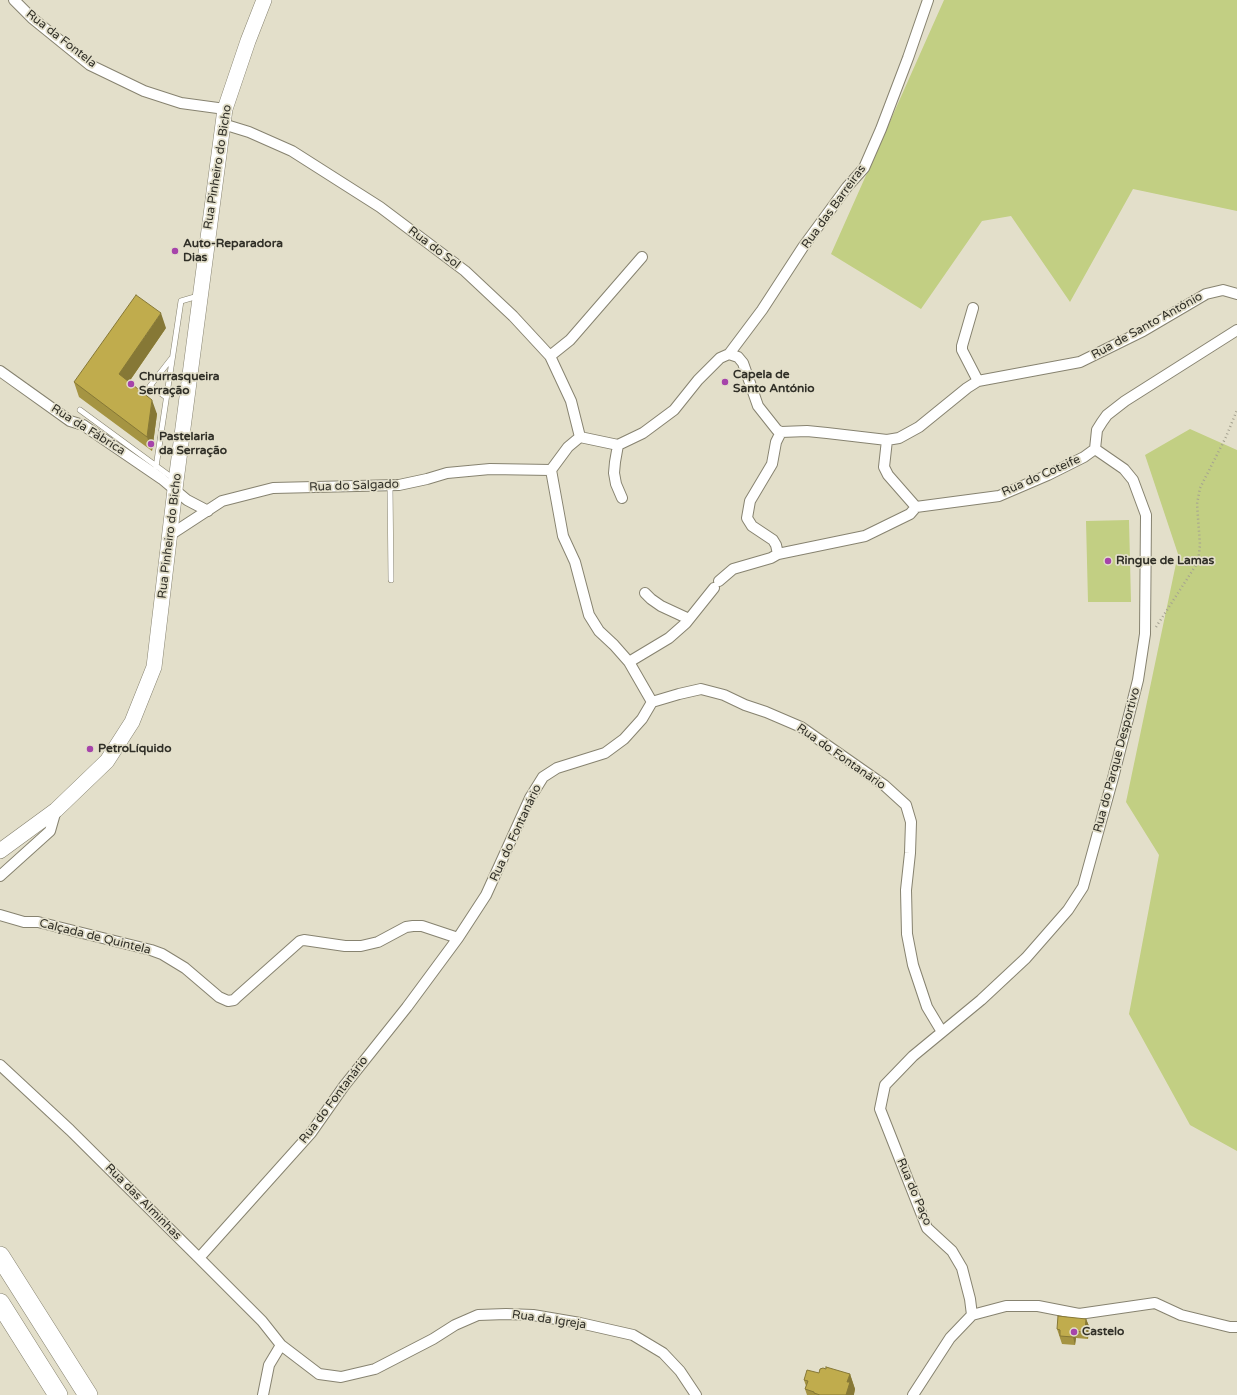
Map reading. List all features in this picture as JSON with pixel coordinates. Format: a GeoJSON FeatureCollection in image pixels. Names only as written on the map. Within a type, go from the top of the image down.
{"type":"FeatureCollection","features":[{"type":"Feature","properties":{"kind":"highway"},"geometry":{"type":"LineString","coordinates":[[0,1256],[88,1395]]}},
{"type":"Feature","properties":{"kind":"highway"},"geometry":{"type":"LineString","coordinates":[[0,1303],[58,1395]]}},
{"type":"Feature","properties":{"kind":"main road","name":"Rua Pinheiro do Bicho"},"geometry":{"type":"LineString","coordinates":[[0,851],[56,810],[107,761],[132,722],[154,667],[225,109],[248,41],[264,0]]}},
{"type":"Feature","properties":{"kind":"street","name":"Rua da Fontela"},"geometry":{"type":"LineString","coordinates":[[14,0],[32,18],[90,65],[144,91],[181,103],[225,109]]}},
{"type":"Feature","properties":{"kind":"street","name":"Rua das Barreiras"},"geometry":{"type":"LineString","coordinates":[[729,354],[762,310],[803,247],[847,188],[864,168],[881,129],[928,0]]}},
{"type":"Feature","properties":{"kind":"street","name":"Rua do Sol"},"geometry":{"type":"LineString","coordinates":[[223,124],[249,132],[292,151],[380,207],[465,271],[513,316],[550,356],[571,401],[580,437]]}},
{"type":"Feature","properties":{"kind":"street"},"geometry":{"type":"LineString","coordinates":[[550,356],[570,340],[642,256]]}},
{"type":"Feature","properties":{"kind":"street","name":"Rua de Santo António"},"geometry":{"type":"LineString","coordinates":[[781,432],[807,431],[886,440],[899,438],[919,427],[967,388],[978,381],[1080,362],[1143,331],[1206,294],[1223,290],[1237,294]]}},
{"type":"Feature","properties":{"kind":"street"},"geometry":{"type":"LineString","coordinates":[[973,308],[962,346],[978,381]]}},
{"type":"Feature","properties":{"kind":"street","name":"Rua do Coteife"},"geometry":{"type":"LineString","coordinates":[[630,662],[669,638],[689,619],[717,585],[733,569],[771,558],[778,554],[865,536],[910,514],[916,507],[999,496],[1048,475],[1084,457],[1095,449],[1097,430],[1107,415],[1125,401],[1237,330]]}},
{"type":"Feature","properties":{"kind":"street"},"geometry":{"type":"LineString","coordinates":[[652,702],[630,662],[614,644],[599,631],[589,615],[575,562],[563,536],[551,470],[568,447],[580,437],[618,445],[643,433],[674,410],[698,380],[720,358],[729,354],[738,357],[743,364],[758,406],[772,426],[781,432],[776,442],[772,464],[750,501],[747,518],[752,526],[773,540],[778,554]]}},
{"type":"Feature","properties":{"kind":"street","name":"Rua da Fábrica"},"geometry":{"type":"LineString","coordinates":[[0,371],[70,421],[83,425],[176,486]]}},
{"type":"Feature","properties":{"kind":"street"},"geometry":{"type":"LineString","coordinates":[[886,440],[884,467],[888,475],[916,507]]}},
{"type":"Feature","properties":{"kind":"street"},"geometry":{"type":"LineString","coordinates":[[618,445],[614,473],[616,484],[622,498]]}},
{"type":"Feature","properties":{"kind":"street","name":"Rua do Parque Desportivo"},"geometry":{"type":"LineString","coordinates":[[942,1032],[981,1000],[1026,958],[1068,910],[1083,887],[1125,733],[1138,680],[1145,634],[1146,515],[1133,480],[1124,469],[1095,449]]}},
{"type":"Feature","properties":{"kind":"street","name":"Rua do Salgado"},"geometry":{"type":"LineString","coordinates":[[170,535],[222,501],[273,488],[390,486],[427,479],[447,473],[490,470],[551,470]]}},
{"type":"Feature","properties":{"kind":"street"},"geometry":{"type":"LineString","coordinates":[[176,486],[187,500],[208,511]]}},
{"type":"Feature","properties":{"kind":"street"},"geometry":{"type":"LineString","coordinates":[[645,593],[661,606],[689,619]]}},
{"type":"Feature","properties":{"kind":"street","name":"Rua do Fontanário"},"geometry":{"type":"LineString","coordinates":[[200,1258],[311,1133],[344,1086],[407,1007],[458,938],[486,895],[530,798],[543,777],[556,768],[605,753],[624,739],[642,719],[652,702],[701,689],[724,695],[745,705],[766,712],[802,727],[884,786],[906,805],[911,822],[910,853],[906,890],[907,934],[913,965],[927,1006],[942,1032]]}},
{"type":"Feature","properties":{"kind":"street"},"geometry":{"type":"LineString","coordinates":[[0,876],[50,831],[56,810]]}},
{"type":"Feature","properties":{"kind":"street","name":"Calçada de Quintela"},"geometry":{"type":"LineString","coordinates":[[0,915],[24,922],[38,922],[162,954],[185,968],[219,997],[228,1001],[234,1000],[300,941],[304,940],[345,946],[361,946],[378,942],[406,927],[413,926],[422,926],[458,938]]}},
{"type":"Feature","properties":{"kind":"street","name":"Rua do Paço"},"geometry":{"type":"LineString","coordinates":[[942,1032],[913,1056],[885,1085],[880,1109],[927,1228],[952,1251],[962,1268],[970,1299],[972,1315]]}},
{"type":"Feature","properties":{"kind":"street","name":"Rua das Alminhas"},"geometry":{"type":"LineString","coordinates":[[0,1065],[70,1130],[200,1258],[262,1321],[281,1345]]}},
{"type":"Feature","properties":{"kind":"street"},"geometry":{"type":"LineString","coordinates":[[913,1395],[950,1338],[972,1315],[1006,1306],[1038,1306],[1079,1314],[1155,1304],[1181,1315],[1230,1327],[1237,1327]]}},
{"type":"Feature","properties":{"kind":"street","name":"Rua da Igreja"},"geometry":{"type":"LineString","coordinates":[[281,1345],[318,1374],[341,1377],[375,1369],[433,1339],[455,1325],[478,1315],[533,1315],[580,1323],[633,1336],[663,1353],[680,1371],[696,1395]]}},
{"type":"Feature","properties":{"kind":"street"},"geometry":{"type":"LineString","coordinates":[[263,1395],[269,1365],[281,1345]]}},
{"type":"Feature","properties":{"kind":"lane"},"geometry":{"type":"LineString","coordinates":[[156,467],[181,301],[200,296]]}},
{"type":"Feature","properties":{"kind":"lane"},"geometry":{"type":"LineString","coordinates":[[166,397],[150,386],[172,358]]}},
{"type":"Feature","properties":{"kind":"lane"},"geometry":{"type":"LineString","coordinates":[[80,410],[156,467],[176,486]]}},
{"type":"Feature","properties":{"kind":"lane"},"geometry":{"type":"LineString","coordinates":[[390,486],[391,580]]}},
{"type":"Feature","properties":{"kind":"path"},"geometry":{"type":"LineString","coordinates":[[1143,646],[1198,562],[1200,546],[1197,504],[1200,488],[1226,437],[1237,410]]}},
{"type":"Feature","properties":{"kind":"green space"},"geometry":{"type":"Polygon","coordinates":[[[944,0],[1237,0],[1237,211],[1133,189],[1070,302],[1011,216],[982,221],[921,309],[831,254],[944,0]]]}},
{"type":"Feature","properties":{"kind":"green space"},"geometry":{"type":"Polygon","coordinates":[[[1190,429],[1237,450],[1237,1151],[1190,1125],[1129,1014],[1159,855],[1126,802],[1178,554],[1145,455],[1190,429]]]}},
{"type":"Feature","properties":{"kind":"green space","name":"Ringue de Lamas"},"geometry":{"type":"Polygon","coordinates":[[[1129,520],[1131,602],[1088,602],[1086,521],[1129,520]]]}},
{"type":"Feature","properties":{"kind":"building"},"geometry":{"type":"Polygon","coordinates":[[[136,295],[161,313],[119,374],[152,400],[147,437],[74,382],[136,295]]]}},
{"type":"Feature","properties":{"kind":"building"},"geometry":{"type":"Polygon","coordinates":[[[1058,1316],[1086,1319],[1085,1332],[1073,1331],[1073,1337],[1060,1336],[1060,1330],[1057,1329],[1058,1316]]]}},
{"type":"Feature","properties":{"kind":"building"},"geometry":{"type":"Polygon","coordinates":[[[826,1367],[850,1374],[847,1382],[850,1382],[846,1395],[820,1395],[805,1389],[808,1381],[804,1380],[807,1370],[819,1373],[820,1369],[826,1369],[826,1367]]]}},
{"type":"Feature","properties":{"kind":"place","name":"Auto-Reparadora Dias"},"geometry":{"type":"Point","coordinates":[175,251]}},
{"type":"Feature","properties":{"kind":"place","name":"Capela de Santo António"},"geometry":{"type":"Point","coordinates":[725,382]}},
{"type":"Feature","properties":{"kind":"place","name":"Churrasqueira Serração"},"geometry":{"type":"Point","coordinates":[131,384]}},
{"type":"Feature","properties":{"kind":"place","name":"Pastelaria da Serração"},"geometry":{"type":"Point","coordinates":[151,444]}},
{"type":"Feature","properties":{"kind":"place","name":"Ringue de Lamas"},"geometry":{"type":"Point","coordinates":[1108,561]}},
{"type":"Feature","properties":{"kind":"place","name":"PetroLíquido"},"geometry":{"type":"Point","coordinates":[90,749]}},
{"type":"Feature","properties":{"kind":"place","name":"Castelo"},"geometry":{"type":"Point","coordinates":[1074,1332]}}]}
